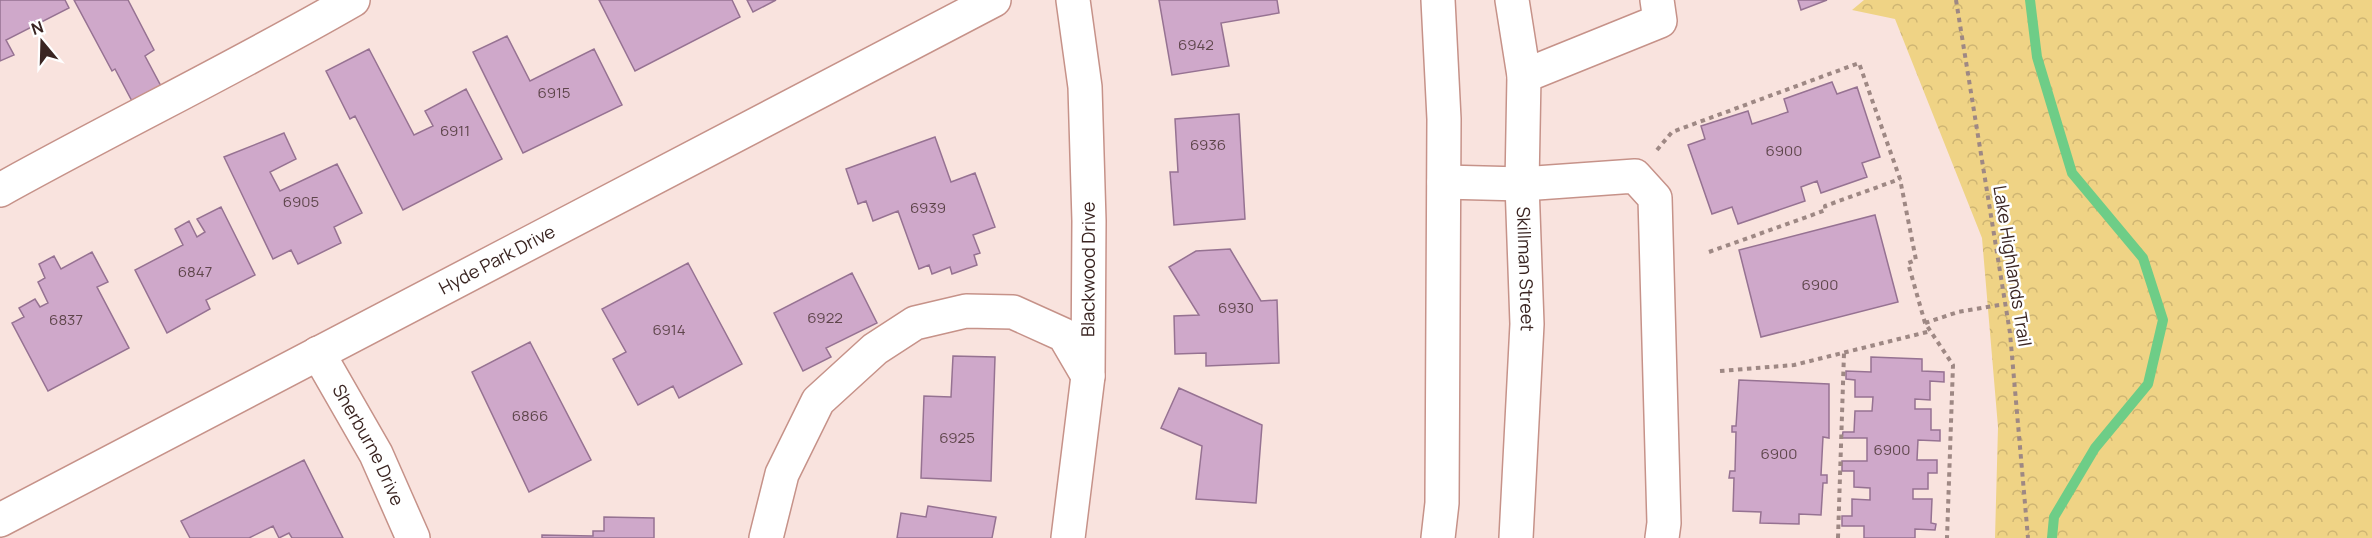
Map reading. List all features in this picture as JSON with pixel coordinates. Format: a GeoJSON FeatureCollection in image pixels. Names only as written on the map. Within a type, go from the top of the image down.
{"type":"FeatureCollection","features":[{"type":"Feature","properties":{"kind":"street"},"geometry":{"type":"LineString","coordinates":[[0,190],[117,124],[255,56],[353,0]]}},
{"type":"Feature","properties":{"kind":"street","name":"Hyde Park Drive"},"geometry":{"type":"LineString","coordinates":[[0,520],[994,0]]}},
{"type":"Feature","properties":{"kind":"street","name":"Blackwood Drive"},"geometry":{"type":"LineString","coordinates":[[1068,538],[1088,376],[1089,221],[1085,87],[1073,0]]}},
{"type":"Feature","properties":{"kind":"street"},"geometry":{"type":"LineString","coordinates":[[1438,0],[1444,182],[1443,503],[1438,538]]}},
{"type":"Feature","properties":{"kind":"street","name":"Skillman Street"},"geometry":{"type":"LineString","coordinates":[[1512,0],[1524,76],[1522,184],[1527,324],[1515,538]]}},
{"type":"Feature","properties":{"kind":"street"},"geometry":{"type":"LineString","coordinates":[[1524,76],[1659,10]]}},
{"type":"Feature","properties":{"kind":"street"},"geometry":{"type":"LineString","coordinates":[[1444,182],[1645,187],[1664,523],[1662,538]]}},
{"type":"Feature","properties":{"kind":"street"},"geometry":{"type":"LineString","coordinates":[[766,538],[782,474],[818,401],[875,349],[915,323],[966,311],[1013,312],[1064,335],[1088,376]]}},
{"type":"Feature","properties":{"kind":"street","name":"Sherburne Drive"},"geometry":{"type":"LineString","coordinates":[[318,353],[376,454],[413,538]]}},
{"type":"Feature","properties":{"kind":"path","name":"Lake Highlands Trail"},"geometry":{"type":"LineString","coordinates":[[1956,0],[2005,304],[2021,441],[2028,538]]}},
{"type":"Feature","properties":{"kind":"path"},"geometry":{"type":"LineString","coordinates":[[1645,187],[1672,132],[1859,63],[1900,179],[1916,260],[1908,262],[1925,323],[1953,365],[1947,538]]}},
{"type":"Feature","properties":{"kind":"path"},"geometry":{"type":"LineString","coordinates":[[1709,252],[1826,210],[1825,206],[1900,179]]}},
{"type":"Feature","properties":{"kind":"path"},"geometry":{"type":"LineString","coordinates":[[1925,323],[1958,312],[2005,304]]}},
{"type":"Feature","properties":{"kind":"path"},"geometry":{"type":"LineString","coordinates":[[1720,371],[1794,365],[1931,331]]}},
{"type":"Feature","properties":{"kind":"path"},"geometry":{"type":"LineString","coordinates":[[1838,538],[1844,353]]}},
{"type":"Feature","properties":{"kind":"green space"},"geometry":{"type":"Polygon","coordinates":[[[1864,0],[2372,0],[2372,538],[1995,538],[1998,427],[1982,238],[1895,19],[1852,10],[1864,0]]]}},
{"type":"Feature","properties":{"kind":"building"},"geometry":{"type":"Polygon","coordinates":[[[0,0],[65,0],[69,8],[6,40],[14,55],[0,61],[0,0]]]}},
{"type":"Feature","properties":{"kind":"building"},"geometry":{"type":"Polygon","coordinates":[[[74,0],[128,0],[154,50],[145,56],[162,88],[133,103],[115,69],[112,71],[74,0]]]}},
{"type":"Feature","properties":{"kind":"building"},"geometry":{"type":"Polygon","coordinates":[[[599,0],[732,0],[740,17],[635,71],[599,0]]]}},
{"type":"Feature","properties":{"kind":"building"},"geometry":{"type":"Polygon","coordinates":[[[747,0],[776,0],[753,12],[747,0]]]}},
{"type":"Feature","properties":{"kind":"building"},"geometry":{"type":"Polygon","coordinates":[[[1159,0],[1277,0],[1279,13],[1221,23],[1229,66],[1172,75],[1159,0]]]}},
{"type":"Feature","properties":{"kind":"building"},"geometry":{"type":"Polygon","coordinates":[[[1798,0],[1827,0],[1801,10],[1798,0]]]}},
{"type":"Feature","properties":{"kind":"building"},"geometry":{"type":"Polygon","coordinates":[[[507,36],[530,81],[594,49],[622,105],[523,153],[473,52],[507,36]]]}},
{"type":"Feature","properties":{"kind":"building"},"geometry":{"type":"Polygon","coordinates":[[[369,49],[414,135],[433,126],[425,111],[466,89],[502,159],[403,210],[355,116],[350,119],[326,71],[369,49]]]}},
{"type":"Feature","properties":{"kind":"building"},"geometry":{"type":"Polygon","coordinates":[[[1832,82],[1837,94],[1857,87],[1880,157],[1862,163],[1867,177],[1821,193],[1817,181],[1801,187],[1805,201],[1738,224],[1732,207],[1712,214],[1688,145],[1705,139],[1701,126],[1748,111],[1752,124],[1788,112],[1784,99],[1832,82]]]}},
{"type":"Feature","properties":{"kind":"building"},"geometry":{"type":"Polygon","coordinates":[[[1239,114],[1245,219],[1174,225],[1170,172],[1178,172],[1175,119],[1239,114]]]}},
{"type":"Feature","properties":{"kind":"building"},"geometry":{"type":"Polygon","coordinates":[[[284,133],[296,159],[270,172],[280,191],[337,164],[362,213],[334,227],[341,243],[298,264],[291,250],[273,259],[224,157],[284,133]]]}},
{"type":"Feature","properties":{"kind":"building"},"geometry":{"type":"Polygon","coordinates":[[[935,137],[951,182],[975,173],[995,227],[973,235],[980,253],[974,255],[977,265],[952,274],[950,267],[932,274],[929,265],[919,269],[898,211],[873,221],[866,201],[858,204],[846,169],[935,137]]]}},
{"type":"Feature","properties":{"kind":"building"},"geometry":{"type":"Polygon","coordinates":[[[221,207],[255,275],[206,300],[210,309],[167,333],[135,270],[183,245],[175,229],[189,221],[197,237],[205,232],[197,219],[221,207]]]}},
{"type":"Feature","properties":{"kind":"building"},"geometry":{"type":"Polygon","coordinates":[[[1875,215],[1898,302],[1761,337],[1739,250],[1875,215]]]}},
{"type":"Feature","properties":{"kind":"building"},"geometry":{"type":"Polygon","coordinates":[[[1230,249],[1261,301],[1277,300],[1279,363],[1206,366],[1206,353],[1175,354],[1174,316],[1199,315],[1169,267],[1196,251],[1230,249]]]}},
{"type":"Feature","properties":{"kind":"building"},"geometry":{"type":"Polygon","coordinates":[[[92,252],[108,282],[97,287],[129,348],[48,391],[12,323],[24,317],[19,308],[35,299],[40,307],[48,303],[38,282],[45,278],[39,264],[54,256],[61,269],[92,252]]]}},
{"type":"Feature","properties":{"kind":"building"},"geometry":{"type":"Polygon","coordinates":[[[688,263],[742,364],[679,398],[673,386],[638,405],[613,359],[626,352],[602,309],[688,263]]]}},
{"type":"Feature","properties":{"kind":"building"},"geometry":{"type":"Polygon","coordinates":[[[852,273],[877,323],[826,348],[831,357],[803,371],[774,313],[852,273]]]}},
{"type":"Feature","properties":{"kind":"building"},"geometry":{"type":"Polygon","coordinates":[[[530,342],[591,460],[529,492],[472,372],[530,342]]]}},
{"type":"Feature","properties":{"kind":"building"},"geometry":{"type":"Polygon","coordinates":[[[953,356],[995,357],[991,481],[921,478],[924,396],[951,397],[953,356]]]}},
{"type":"Feature","properties":{"kind":"building"},"geometry":{"type":"Polygon","coordinates":[[[1871,357],[1922,359],[1922,371],[1944,372],[1944,382],[1930,381],[1930,400],[1915,399],[1915,409],[1931,409],[1931,430],[1940,430],[1940,441],[1918,440],[1917,460],[1937,460],[1937,473],[1928,473],[1928,489],[1913,489],[1913,499],[1932,499],[1931,523],[1936,524],[1935,530],[1915,529],[1915,538],[1864,538],[1864,526],[1842,526],[1842,516],[1852,516],[1852,499],[1870,500],[1870,488],[1854,487],[1854,471],[1842,471],[1842,461],[1867,461],[1867,438],[1842,438],[1843,432],[1854,432],[1855,411],[1872,411],[1873,397],[1855,397],[1855,380],[1846,379],[1846,371],[1871,372],[1871,357]]]}},
{"type":"Feature","properties":{"kind":"building"},"geometry":{"type":"Polygon","coordinates":[[[1739,380],[1829,384],[1829,438],[1823,437],[1821,475],[1827,475],[1827,483],[1823,483],[1821,515],[1799,514],[1799,524],[1760,523],[1761,512],[1733,511],[1734,478],[1729,478],[1730,471],[1735,471],[1736,432],[1732,432],[1732,426],[1736,426],[1739,380]]]}},
{"type":"Feature","properties":{"kind":"building"},"geometry":{"type":"Polygon","coordinates":[[[1179,388],[1262,425],[1256,503],[1196,499],[1202,446],[1161,428],[1179,388]]]}},
{"type":"Feature","properties":{"kind":"building"},"geometry":{"type":"Polygon","coordinates":[[[304,460],[343,538],[292,538],[289,533],[279,538],[273,526],[249,538],[190,538],[181,521],[304,460]]]}},
{"type":"Feature","properties":{"kind":"building"},"geometry":{"type":"Polygon","coordinates":[[[928,506],[996,517],[992,538],[897,538],[901,513],[926,517],[928,506]]]}},
{"type":"Feature","properties":{"kind":"building"},"geometry":{"type":"Polygon","coordinates":[[[604,517],[654,518],[654,538],[542,538],[542,535],[593,536],[593,531],[604,531],[604,517]]]}},
{"type":"Feature","properties":{"kind":"waterway"},"geometry":{"type":"LineString","coordinates":[[2030,0],[2037,57],[2072,173],[2143,258],[2163,320],[2148,384],[2095,448],[2054,517],[2052,538]]}}]}
